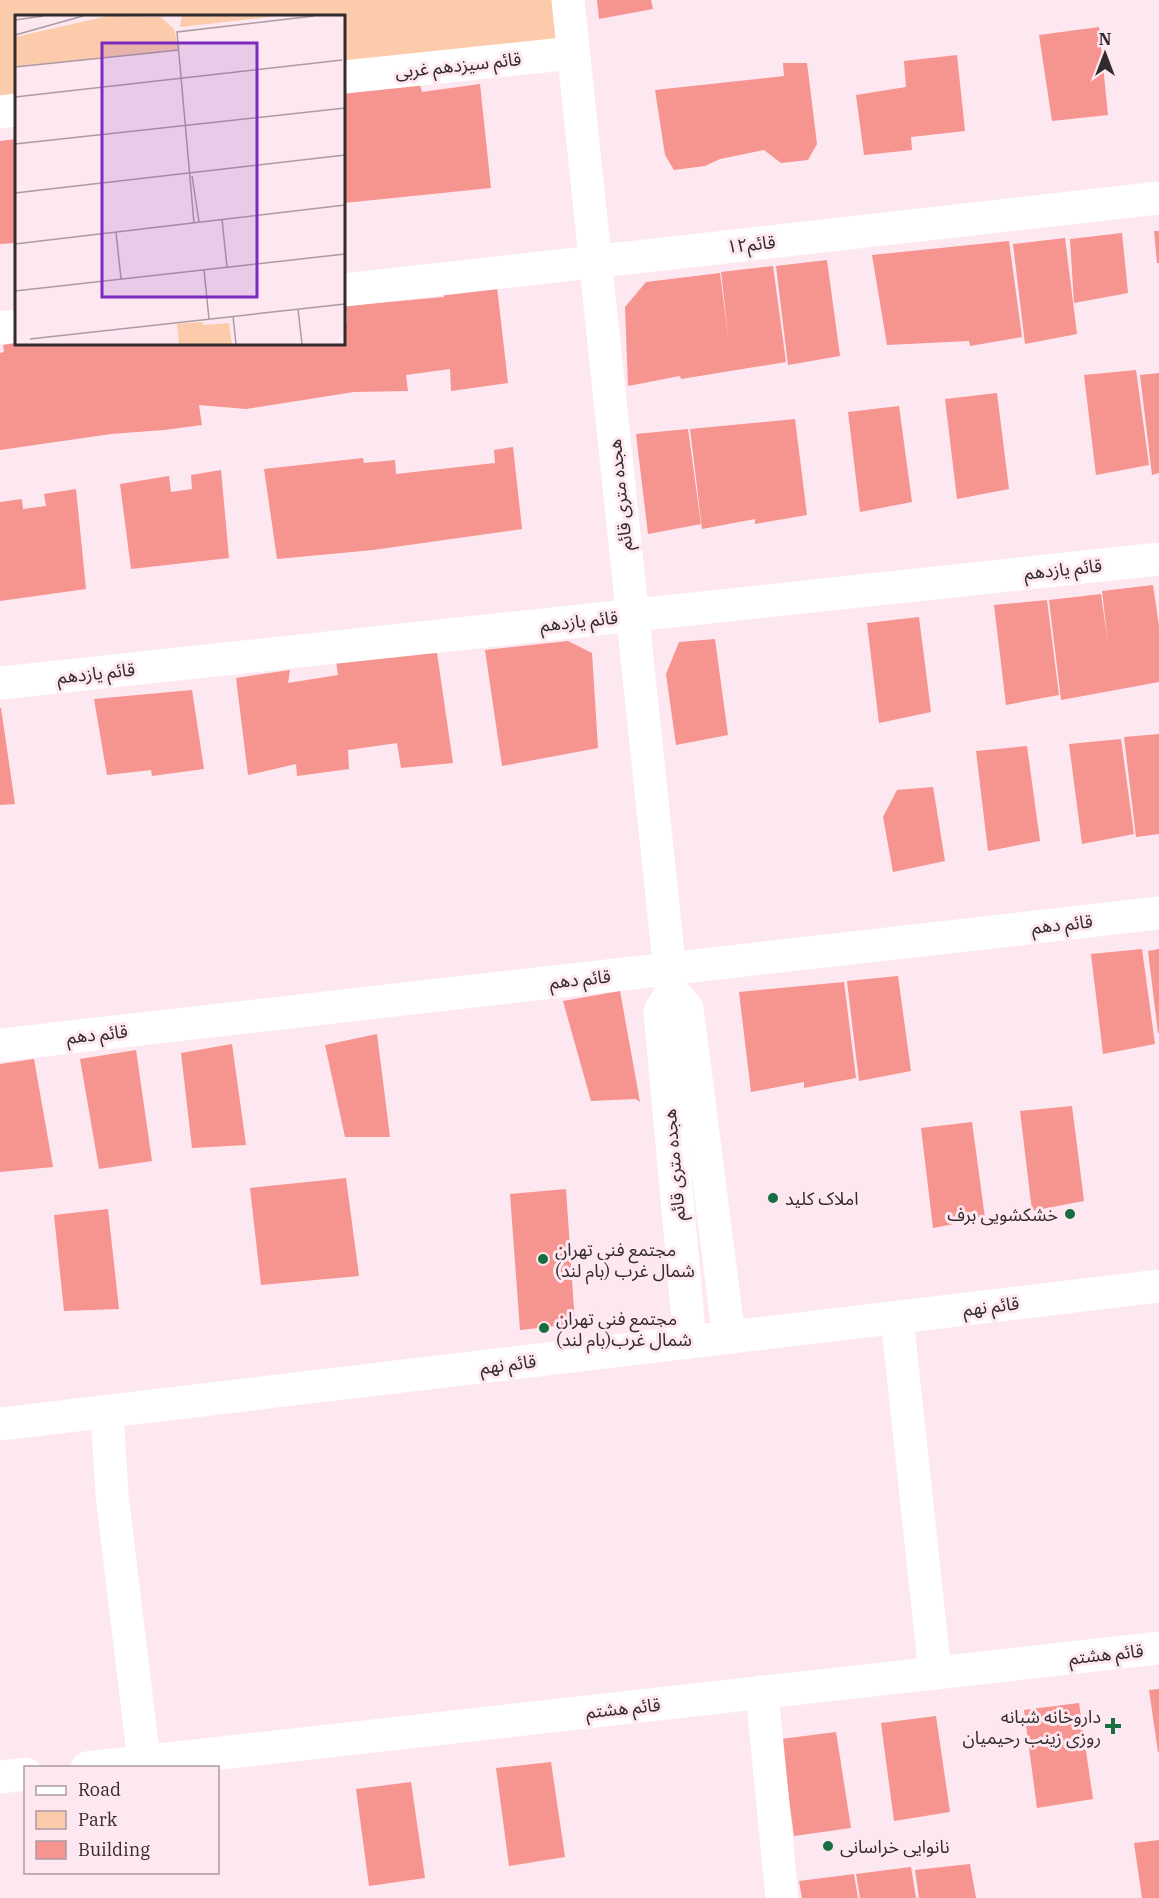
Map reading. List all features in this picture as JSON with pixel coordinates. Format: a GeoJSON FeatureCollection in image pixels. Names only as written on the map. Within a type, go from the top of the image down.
{"type":"FeatureCollection","features":[{"type":"Feature","properties":{"kind":"street","name":"هجده متری قائم"},"geometry":{"type":"LineString","coordinates":[[568,0],[671,980],[687,1008],[729,1337]]}},
{"type":"Feature","properties":{"kind":"street","name":"قائم سیزدهم غربی"},"geometry":{"type":"LineString","coordinates":[[345,77],[573,53]]}},
{"type":"Feature","properties":{"kind":"street"},"geometry":{"type":"LineString","coordinates":[[0,112],[15,110]]}},
{"type":"Feature","properties":{"kind":"street","name":"قائم۱۲"},"geometry":{"type":"LineString","coordinates":[[345,290],[1159,198]]}},
{"type":"Feature","properties":{"kind":"street"},"geometry":{"type":"LineString","coordinates":[[0,328],[15,326]]}},
{"type":"Feature","properties":{"kind":"street","name":"قائم یازدهم"},"geometry":{"type":"LineString","coordinates":[[0,683],[1159,559]]}},
{"type":"Feature","properties":{"kind":"street","name":"قائم دهم"},"geometry":{"type":"LineString","coordinates":[[0,1045],[671,980],[1159,913]]}},
{"type":"Feature","properties":{"kind":"street","name":"هجده متری قائم"},"geometry":{"type":"LineString","coordinates":[[671,980],[660,1012],[690,1342]]}},
{"type":"Feature","properties":{"kind":"street","name":"قائم نهم"},"geometry":{"type":"LineString","coordinates":[[0,1424],[1159,1286]]}},
{"type":"Feature","properties":{"kind":"street"},"geometry":{"type":"LineString","coordinates":[[897,1318],[935,1673]]}},
{"type":"Feature","properties":{"kind":"street"},"geometry":{"type":"LineString","coordinates":[[107,1412],[111,1495],[144,1761]]}},
{"type":"Feature","properties":{"kind":"street","name":"قائم هشتم"},"geometry":{"type":"LineString","coordinates":[[96,1766],[1159,1648]]}},
{"type":"Feature","properties":{"kind":"street"},"geometry":{"type":"LineString","coordinates":[[762,1692],[782,1898]]}},
{"type":"Feature","properties":{"kind":"street"},"geometry":{"type":"LineString","coordinates":[[0,1777],[24,1774]]}},
{"type":"Feature","properties":{"kind":"green space"},"geometry":{"type":"Polygon","coordinates":[[[0,0],[561,0],[573,53],[345,77],[345,15],[15,15],[15,110],[0,112],[0,0]]]}},
{"type":"Feature","properties":{"kind":"building"},"geometry":{"type":"Polygon","coordinates":[[[597,0],[651,0],[653,9],[599,19],[597,0]]]}},
{"type":"Feature","properties":{"kind":"building"},"geometry":{"type":"Polygon","coordinates":[[[1099,27],[1108,115],[1052,121],[1039,35],[1099,27]]]}},
{"type":"Feature","properties":{"kind":"building"},"geometry":{"type":"Polygon","coordinates":[[[957,55],[965,131],[911,137],[912,150],[864,155],[856,95],[906,87],[904,61],[957,55]]]}},
{"type":"Feature","properties":{"kind":"building"},"geometry":{"type":"Polygon","coordinates":[[[783,63],[807,63],[817,144],[808,160],[781,163],[764,150],[720,159],[705,166],[674,170],[665,155],[655,90],[784,76],[783,63]]]}},
{"type":"Feature","properties":{"kind":"building"},"geometry":{"type":"Polygon","coordinates":[[[480,84],[491,188],[345,203],[345,92],[420,85],[422,92],[480,84]]]}},
{"type":"Feature","properties":{"kind":"building"},"geometry":{"type":"Polygon","coordinates":[[[15,139],[15,243],[0,244],[0,141],[15,139]]]}},
{"type":"Feature","properties":{"kind":"building"},"geometry":{"type":"Polygon","coordinates":[[[1154,231],[1159,231],[1159,263],[1157,263],[1154,231]]]}},
{"type":"Feature","properties":{"kind":"building"},"geometry":{"type":"Polygon","coordinates":[[[1122,233],[1128,293],[1074,303],[1070,239],[1122,233]]]}},
{"type":"Feature","properties":{"kind":"building"},"geometry":{"type":"Polygon","coordinates":[[[1065,238],[1077,334],[1025,344],[1013,244],[1065,238]]]}},
{"type":"Feature","properties":{"kind":"building"},"geometry":{"type":"Polygon","coordinates":[[[1009,241],[1022,337],[970,346],[969,341],[887,345],[872,255],[1009,241]]]}},
{"type":"Feature","properties":{"kind":"building"},"geometry":{"type":"Polygon","coordinates":[[[827,260],[840,356],[788,365],[776,266],[827,260]]]}},
{"type":"Feature","properties":{"kind":"building"},"geometry":{"type":"Polygon","coordinates":[[[773,266],[786,362],[681,379],[680,376],[628,386],[625,307],[646,282],[720,273],[729,343],[721,272],[773,266]]]}},
{"type":"Feature","properties":{"kind":"building"},"geometry":{"type":"Polygon","coordinates":[[[496,278],[508,383],[451,391],[450,369],[406,375],[408,391],[354,392],[246,409],[199,405],[202,425],[111,434],[0,450],[0,353],[4,352],[3,345],[15,343],[15,345],[345,345],[346,306],[444,297],[443,287],[496,278]]]}},
{"type":"Feature","properties":{"kind":"building"},"geometry":{"type":"Polygon","coordinates":[[[1136,370],[1149,465],[1096,475],[1084,375],[1136,370]]]}},
{"type":"Feature","properties":{"kind":"building"},"geometry":{"type":"Polygon","coordinates":[[[1159,373],[1159,473],[1152,475],[1140,375],[1159,373]]]}},
{"type":"Feature","properties":{"kind":"building"},"geometry":{"type":"Polygon","coordinates":[[[997,393],[1009,489],[957,499],[945,399],[997,393]]]}},
{"type":"Feature","properties":{"kind":"building"},"geometry":{"type":"Polygon","coordinates":[[[899,406],[912,502],[860,512],[848,412],[899,406]]]}},
{"type":"Feature","properties":{"kind":"building"},"geometry":{"type":"Polygon","coordinates":[[[795,419],[807,515],[755,524],[755,519],[702,529],[690,429],[795,419]]]}},
{"type":"Feature","properties":{"kind":"building"},"geometry":{"type":"Polygon","coordinates":[[[688,429],[701,524],[648,534],[636,434],[688,429]]]}},
{"type":"Feature","properties":{"kind":"building"},"geometry":{"type":"Polygon","coordinates":[[[513,447],[522,529],[373,550],[277,559],[264,469],[363,458],[364,463],[395,460],[396,474],[495,463],[494,450],[513,447]]]}},
{"type":"Feature","properties":{"kind":"building"},"geometry":{"type":"Polygon","coordinates":[[[221,470],[229,558],[131,569],[120,484],[169,476],[171,492],[192,489],[191,475],[221,470]]]}},
{"type":"Feature","properties":{"kind":"building"},"geometry":{"type":"Polygon","coordinates":[[[76,489],[86,589],[0,601],[0,502],[22,499],[23,509],[46,506],[44,494],[76,489]]]}},
{"type":"Feature","properties":{"kind":"building"},"geometry":{"type":"Polygon","coordinates":[[[1153,585],[1159,626],[1159,682],[1061,700],[1049,600],[1101,594],[1108,644],[1102,591],[1153,585]]]}},
{"type":"Feature","properties":{"kind":"building"},"geometry":{"type":"Polygon","coordinates":[[[1047,600],[1059,695],[1006,705],[994,605],[1047,600]]]}},
{"type":"Feature","properties":{"kind":"building"},"geometry":{"type":"Polygon","coordinates":[[[919,617],[931,712],[879,723],[867,623],[919,617]]]}},
{"type":"Feature","properties":{"kind":"building"},"geometry":{"type":"Polygon","coordinates":[[[715,639],[728,735],[676,745],[666,674],[679,642],[715,639]]]}},
{"type":"Feature","properties":{"kind":"building"},"geometry":{"type":"Polygon","coordinates":[[[568,641],[592,653],[598,748],[502,766],[485,650],[568,641]]]}},
{"type":"Feature","properties":{"kind":"building"},"geometry":{"type":"Polygon","coordinates":[[[437,653],[453,763],[401,768],[397,743],[348,750],[349,769],[297,776],[296,764],[248,775],[236,678],[290,670],[288,683],[338,675],[335,654],[437,653]]]}},
{"type":"Feature","properties":{"kind":"building"},"geometry":{"type":"Polygon","coordinates":[[[192,690],[204,769],[152,776],[151,770],[107,775],[94,699],[192,690]]]}},
{"type":"Feature","properties":{"kind":"building"},"geometry":{"type":"Polygon","coordinates":[[[1,708],[15,804],[0,805],[1,708]]]}},
{"type":"Feature","properties":{"kind":"building"},"geometry":{"type":"Polygon","coordinates":[[[1159,734],[1159,834],[1136,837],[1124,737],[1159,734]]]}},
{"type":"Feature","properties":{"kind":"building"},"geometry":{"type":"Polygon","coordinates":[[[1121,739],[1134,834],[1082,844],[1069,744],[1121,739]]]}},
{"type":"Feature","properties":{"kind":"building"},"geometry":{"type":"Polygon","coordinates":[[[1027,746],[1040,841],[988,851],[976,751],[1027,746]]]}},
{"type":"Feature","properties":{"kind":"building"},"geometry":{"type":"Polygon","coordinates":[[[933,787],[945,861],[893,872],[883,817],[897,790],[933,787]]]}},
{"type":"Feature","properties":{"kind":"building"},"geometry":{"type":"Polygon","coordinates":[[[1142,949],[1155,1044],[1103,1054],[1091,954],[1142,949]]]}},
{"type":"Feature","properties":{"kind":"building"},"geometry":{"type":"Polygon","coordinates":[[[1159,949],[1159,1033],[1158,1033],[1148,951],[1159,949]]]}},
{"type":"Feature","properties":{"kind":"building"},"geometry":{"type":"Polygon","coordinates":[[[898,976],[911,1071],[859,1081],[847,981],[898,976]]]}},
{"type":"Feature","properties":{"kind":"building"},"geometry":{"type":"Polygon","coordinates":[[[844,982],[856,1078],[804,1088],[804,1082],[751,1092],[739,992],[844,982]]]}},
{"type":"Feature","properties":{"kind":"building"},"geometry":{"type":"Polygon","coordinates":[[[620,991],[640,1102],[636,1099],[591,1101],[563,1001],[620,991]]]}},
{"type":"Feature","properties":{"kind":"building"},"geometry":{"type":"Polygon","coordinates":[[[377,1034],[390,1137],[345,1137],[325,1045],[377,1034]]]}},
{"type":"Feature","properties":{"kind":"building"},"geometry":{"type":"Polygon","coordinates":[[[232,1044],[246,1145],[192,1148],[181,1053],[232,1044]]]}},
{"type":"Feature","properties":{"kind":"building"},"geometry":{"type":"Polygon","coordinates":[[[136,1050],[152,1161],[99,1169],[80,1059],[136,1050]]]}},
{"type":"Feature","properties":{"kind":"building"},"geometry":{"type":"Polygon","coordinates":[[[34,1059],[53,1167],[0,1172],[0,1064],[34,1059]]]}},
{"type":"Feature","properties":{"kind":"building"},"geometry":{"type":"Polygon","coordinates":[[[1072,1106],[1084,1201],[1032,1211],[1020,1111],[1072,1106]]]}},
{"type":"Feature","properties":{"kind":"building"},"geometry":{"type":"Polygon","coordinates":[[[972,1122],[985,1218],[933,1228],[921,1128],[972,1122]]]}},
{"type":"Feature","properties":{"kind":"building"},"geometry":{"type":"Polygon","coordinates":[[[346,1178],[359,1276],[261,1285],[250,1188],[346,1178]]]}},
{"type":"Feature","properties":{"kind":"building","name":"مجتمع فنی تهران شمال غرب (بام لند)"},"geometry":{"type":"Polygon","coordinates":[[[566,1189],[575,1324],[520,1330],[510,1194],[566,1189]]]}},
{"type":"Feature","properties":{"kind":"building"},"geometry":{"type":"Polygon","coordinates":[[[108,1209],[119,1309],[64,1311],[54,1215],[108,1209]]]}},
{"type":"Feature","properties":{"kind":"building"},"geometry":{"type":"Polygon","coordinates":[[[1159,1689],[1159,1752],[1158,1752],[1149,1690],[1159,1689]]]}},
{"type":"Feature","properties":{"kind":"building"},"geometry":{"type":"Polygon","coordinates":[[[1079,1703],[1093,1799],[1037,1808],[1024,1710],[1079,1703]]]}},
{"type":"Feature","properties":{"kind":"building"},"geometry":{"type":"Polygon","coordinates":[[[936,1716],[950,1812],[894,1821],[881,1723],[936,1716]]]}},
{"type":"Feature","properties":{"kind":"building"},"geometry":{"type":"Polygon","coordinates":[[[836,1732],[851,1828],[794,1836],[781,1739],[836,1732]]]}},
{"type":"Feature","properties":{"kind":"building"},"geometry":{"type":"Polygon","coordinates":[[[551,1762],[565,1857],[509,1866],[496,1768],[551,1762]]]}},
{"type":"Feature","properties":{"kind":"building"},"geometry":{"type":"Polygon","coordinates":[[[411,1782],[425,1878],[369,1886],[356,1789],[411,1782]]]}},
{"type":"Feature","properties":{"kind":"building"},"geometry":{"type":"Polygon","coordinates":[[[1159,1840],[1159,1898],[1142,1898],[1134,1843],[1159,1840]]]}},
{"type":"Feature","properties":{"kind":"building"},"geometry":{"type":"Polygon","coordinates":[[[970,1864],[976,1898],[919,1898],[915,1870],[970,1864]]]}},
{"type":"Feature","properties":{"kind":"building"},"geometry":{"type":"Polygon","coordinates":[[[911,1867],[916,1898],[860,1898],[856,1874],[911,1867]]]}},
{"type":"Feature","properties":{"kind":"building"},"geometry":{"type":"Polygon","coordinates":[[[854,1874],[858,1898],[802,1898],[799,1881],[854,1874]]]}},
{"type":"Feature","properties":{"kind":"place","name":"املاک کلید"},"geometry":{"type":"Point","coordinates":[773,1198]}},
{"type":"Feature","properties":{"kind":"place","name":"خشکشویی برف"},"geometry":{"type":"Point","coordinates":[1070,1214]}},
{"type":"Feature","properties":{"kind":"place","name":"مجتمع فنی تهران شمال غرب (بام لند)"},"geometry":{"type":"Point","coordinates":[543,1259]}},
{"type":"Feature","properties":{"kind":"place","name":"مجتمع فنی تهران شمال غرب(بام لند)"},"geometry":{"type":"Point","coordinates":[544,1328]}},
{"type":"Feature","properties":{"kind":"place","name":"داروخانه شبانه روزی زینب رحیمیان"},"geometry":{"type":"Point","coordinates":[1113,1726]}},
{"type":"Feature","properties":{"kind":"place","name":"نانوایی خراسانی"},"geometry":{"type":"Point","coordinates":[828,1846]}}]}
